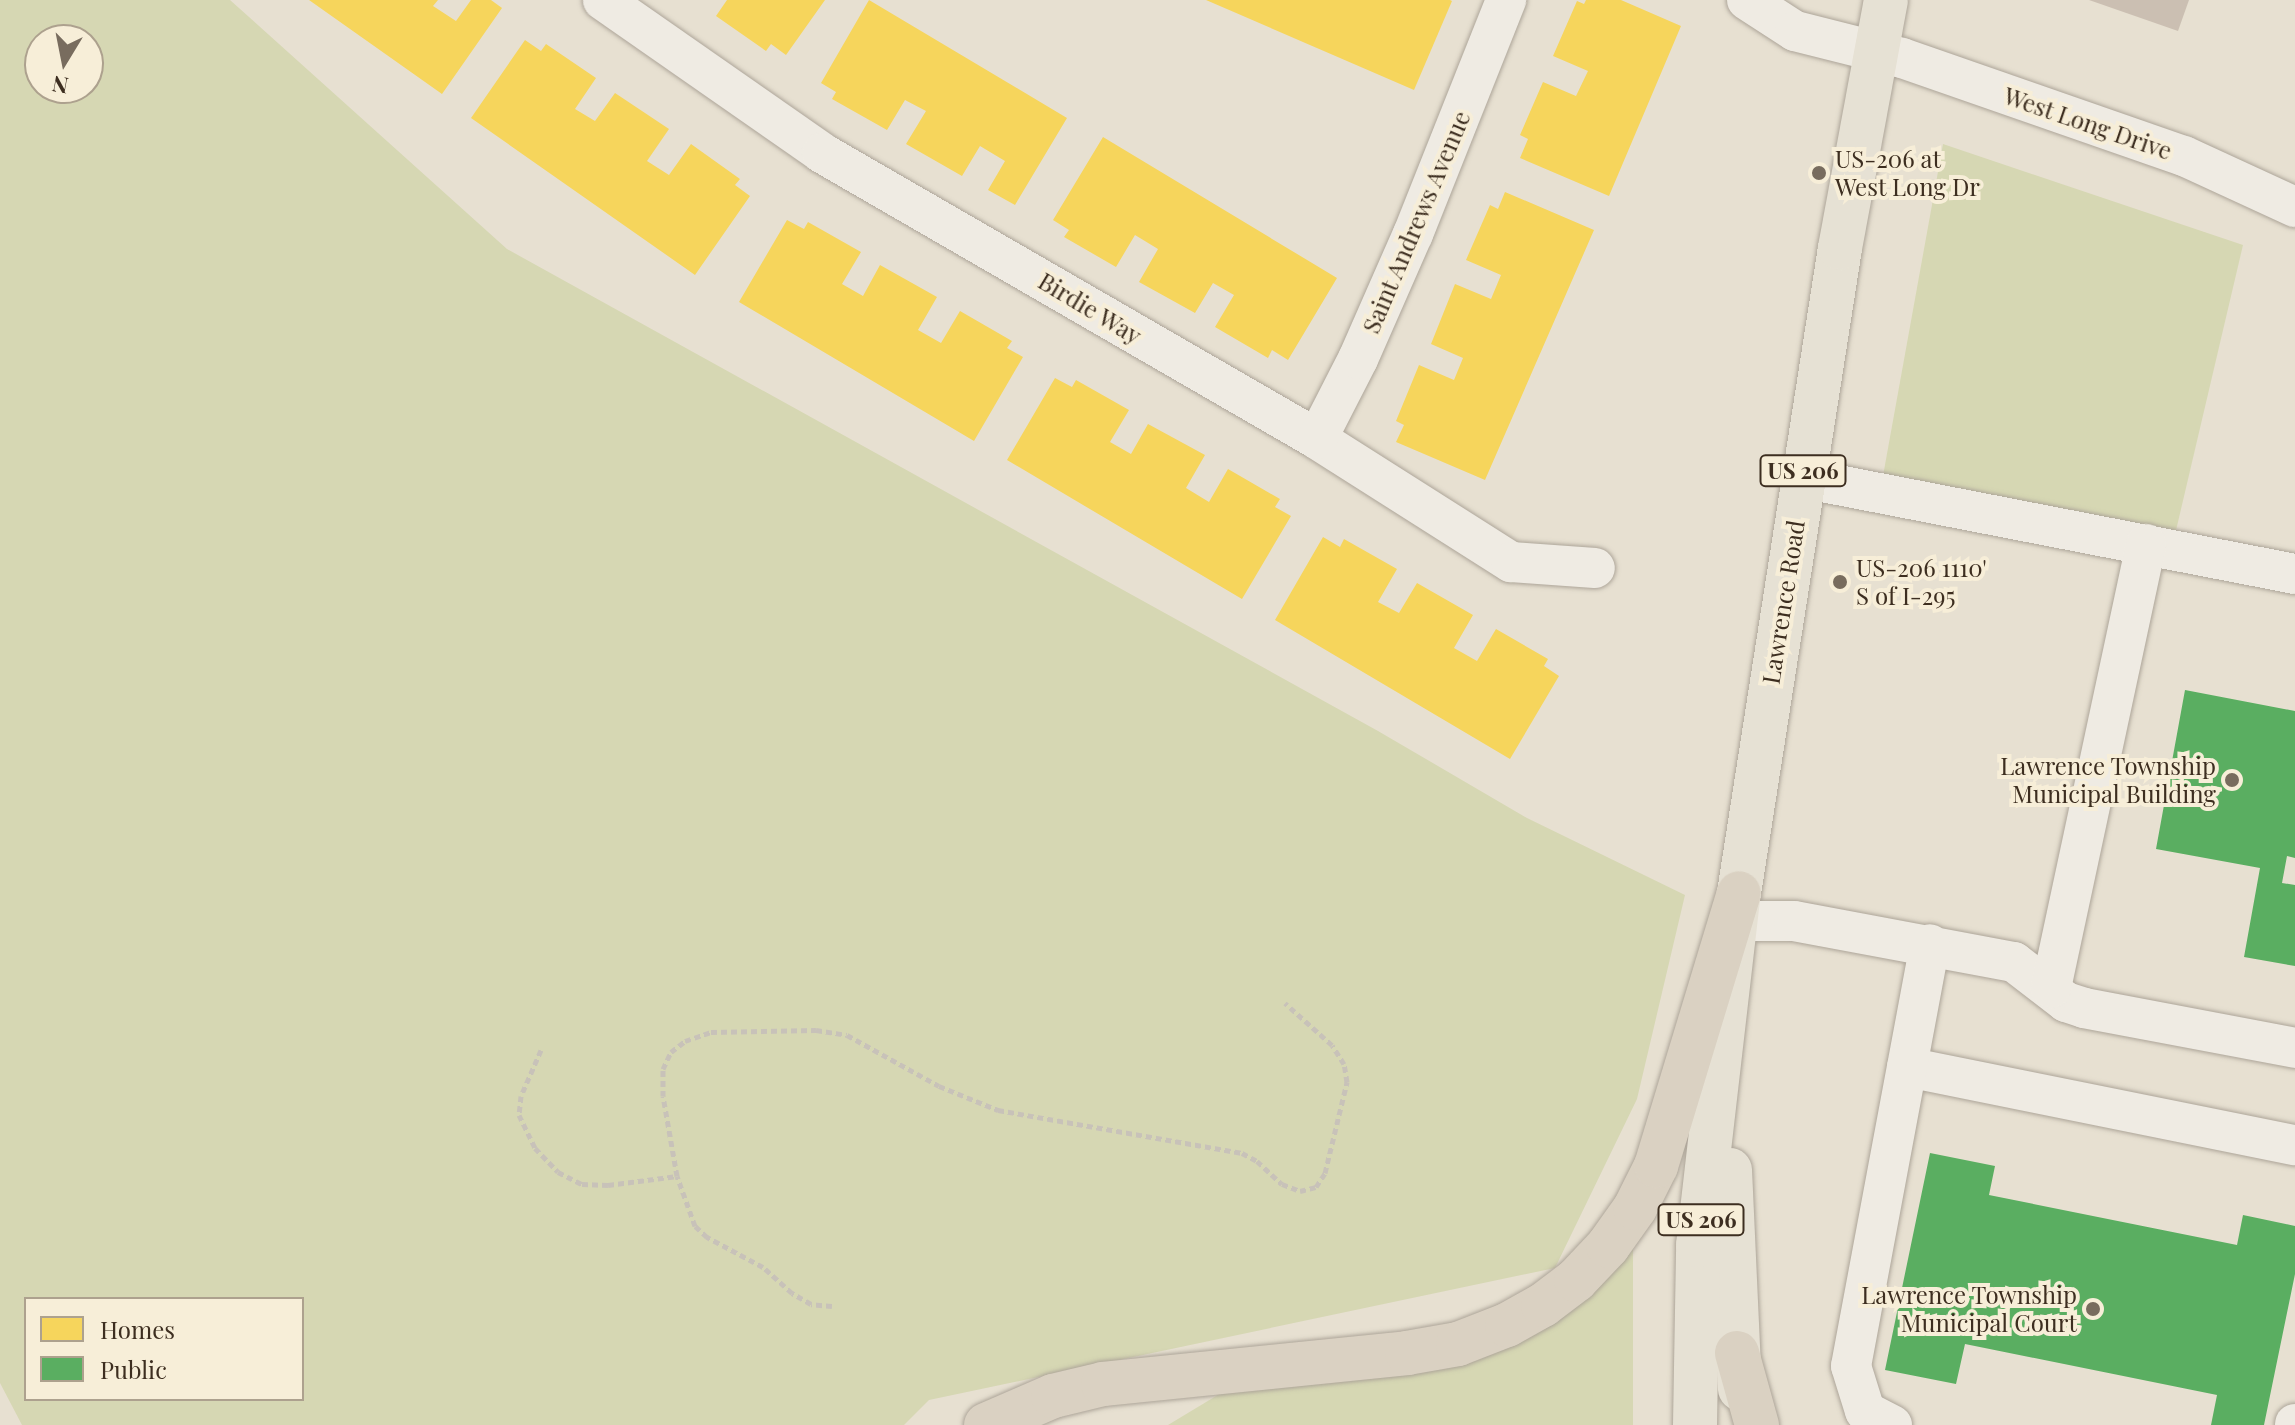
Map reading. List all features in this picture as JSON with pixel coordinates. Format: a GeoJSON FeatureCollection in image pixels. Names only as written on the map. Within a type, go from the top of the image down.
{"type":"FeatureCollection","features":[{"type":"Feature","properties":{"kind":"highway"},"geometry":{"type":"LineString","coordinates":[[986,1425],[1053,1396],[1103,1384],[1407,1353],[1458,1344],[1507,1325],[1543,1305],[1576,1280],[1608,1246],[1635,1208],[1656,1166],[1738,907]]}},
{"type":"Feature","properties":{"kind":"highway"},"geometry":{"type":"LineString","coordinates":[[1737,1353],[1757,1425]]}},
{"type":"Feature","properties":{"kind":"main road","name":"Lawrence Road"},"geometry":{"type":"LineString","coordinates":[[1695,1425],[1698,1245],[1738,907],[1802,478],[1886,0]]}},
{"type":"Feature","properties":{"kind":"main road","name":"Lawrence Road"},"geometry":{"type":"LineString","coordinates":[[1726,1016],[1742,1425]]}},
{"type":"Feature","properties":{"kind":"street","name":"Birdie Way"},"geometry":{"type":"LineString","coordinates":[[603,0],[822,153],[1317,439],[1511,562],[1595,568]]}},
{"type":"Feature","properties":{"kind":"street","name":"Saint Andrews Avenue"},"geometry":{"type":"LineString","coordinates":[[1317,439],[1358,359],[1413,234],[1506,0]]}},
{"type":"Feature","properties":{"kind":"street","name":"West Long Drive"},"geometry":{"type":"LineString","coordinates":[[1747,0],[1795,31],[1877,52],[2184,156],[2295,207]]}},
{"type":"Feature","properties":{"kind":"street"},"geometry":{"type":"LineString","coordinates":[[1802,478],[2295,574]]}},
{"type":"Feature","properties":{"kind":"street"},"geometry":{"type":"LineString","coordinates":[[2051,988],[2146,544]]}},
{"type":"Feature","properties":{"kind":"street"},"geometry":{"type":"LineString","coordinates":[[1738,907],[1794,921],[2014,962],[2066,1002],[2084,1008],[2295,1048]]}},
{"type":"Feature","properties":{"kind":"street"},"geometry":{"type":"LineString","coordinates":[[1892,1425],[1865,1411],[1851,1366],[1930,944]]}},
{"type":"Feature","properties":{"kind":"street"},"geometry":{"type":"LineString","coordinates":[[1907,1067],[2295,1145]]}},
{"type":"Feature","properties":{"kind":"path"},"geometry":{"type":"LineString","coordinates":[[832,1306],[811,1304],[792,1293],[763,1267],[707,1237],[695,1226],[677,1176],[663,1096],[663,1069],[671,1052],[685,1041],[711,1032],[816,1030],[847,1035],[939,1086],[998,1110],[1242,1153],[1257,1161],[1282,1184],[1300,1191],[1316,1187],[1325,1173],[1347,1082],[1344,1064],[1309,1021],[1285,1003]]}},
{"type":"Feature","properties":{"kind":"path"},"geometry":{"type":"LineString","coordinates":[[541,1050],[521,1096],[519,1115],[535,1148],[558,1172],[582,1184],[608,1185],[677,1176]]}},
{"type":"Feature","properties":{"kind":"green space"},"geometry":{"type":"Polygon","coordinates":[[[0,0],[230,0],[507,249],[1378,731],[1527,818],[1685,895],[1637,1099],[1555,1268],[929,1400],[904,1425],[22,1425],[0,1383],[0,0]]]}},
{"type":"Feature","properties":{"kind":"green space"},"geometry":{"type":"Polygon","coordinates":[[[1943,144],[2243,245],[2174,539],[1881,487],[1943,144]]]}},
{"type":"Feature","properties":{"kind":"green space"},"geometry":{"type":"Polygon","coordinates":[[[1633,1246],[1633,1425],[1168,1425],[1231,1387],[1502,1349],[1633,1246]]]}},
{"type":"Feature","properties":{"kind":"building: Homes"},"geometry":{"type":"Polygon","coordinates":[[[309,0],[438,0],[433,6],[456,21],[471,0],[491,0],[502,8],[442,94],[309,0]]]}},
{"type":"Feature","properties":{"kind":"building: Homes"},"geometry":{"type":"Polygon","coordinates":[[[727,0],[825,0],[786,55],[771,44],[766,51],[716,16],[727,0]]]}},
{"type":"Feature","properties":{"kind":"building: Homes"},"geometry":{"type":"Polygon","coordinates":[[[869,0],[1067,118],[1015,205],[988,190],[1005,161],[980,146],[962,176],[906,144],[926,111],[905,100],[887,130],[832,99],[836,92],[821,83],[869,0]]]}},
{"type":"Feature","properties":{"kind":"building: Homes"},"geometry":{"type":"Polygon","coordinates":[[[1206,0],[1450,0],[1452,1],[1414,90],[1206,0]]]}},
{"type":"Feature","properties":{"kind":"building: Homes"},"geometry":{"type":"Polygon","coordinates":[[[1586,0],[1621,0],[1681,26],[1609,196],[1520,158],[1528,139],[1520,135],[1543,82],[1576,96],[1588,71],[1553,56],[1577,1],[1584,4],[1586,0]]]}},
{"type":"Feature","properties":{"kind":"building: Homes"},"geometry":{"type":"Polygon","coordinates":[[[525,40],[541,51],[546,44],[596,78],[575,109],[595,121],[615,93],[669,129],[647,161],[669,175],[691,144],[740,179],[735,185],[750,196],[695,275],[471,118],[525,40]]]}},
{"type":"Feature","properties":{"kind":"building: Homes"},"geometry":{"type":"Polygon","coordinates":[[[1103,137],[1337,278],[1288,360],[1272,350],[1268,358],[1215,327],[1234,295],[1213,283],[1195,313],[1139,282],[1158,249],[1135,235],[1116,267],[1064,237],[1069,230],[1053,220],[1103,137]]]}},
{"type":"Feature","properties":{"kind":"building: Homes"},"geometry":{"type":"Polygon","coordinates":[[[1505,192],[1594,230],[1485,480],[1396,442],[1404,425],[1396,421],[1419,365],[1454,380],[1463,358],[1431,344],[1455,284],[1491,299],[1501,275],[1466,260],[1490,205],[1498,209],[1505,192]]]}},
{"type":"Feature","properties":{"kind":"building: Homes"},"geometry":{"type":"Polygon","coordinates":[[[787,220],[804,229],[808,222],[861,252],[842,284],[863,296],[880,265],[937,297],[918,330],[941,343],[960,311],[1012,341],[1007,348],[1023,357],[974,441],[739,302],[787,220]]]}},
{"type":"Feature","properties":{"kind":"building: Homes"},"geometry":{"type":"Polygon","coordinates":[[[1055,378],[1072,387],[1076,380],[1129,410],[1110,442],[1131,454],[1148,424],[1205,455],[1186,488],[1209,502],[1228,469],[1280,499],[1275,507],[1291,516],[1242,599],[1007,460],[1055,378]]]}},
{"type":"Feature","properties":{"kind":"building: Homes"},"geometry":{"type":"Polygon","coordinates":[[[1323,537],[1340,547],[1344,539],[1397,569],[1378,602],[1399,613],[1417,583],[1473,615],[1454,648],[1477,661],[1496,629],[1548,659],[1544,666],[1559,676],[1510,759],[1275,620],[1323,537]]]}},
{"type":"Feature","properties":{"kind":"building: Public","name":"Lawrence Township Municipal Building"},"geometry":{"type":"Polygon","coordinates":[[[2185,690],[2295,711],[2295,858],[2287,856],[2282,883],[2295,885],[2295,966],[2244,957],[2260,868],[2156,849],[2185,690]]]}},
{"type":"Feature","properties":{"kind":"building: Public","name":"Lawrence Township Municipal Court"},"geometry":{"type":"Polygon","coordinates":[[[1930,1153],[1995,1166],[1989,1195],[2237,1245],[2243,1215],[2295,1226],[2295,1274],[2264,1425],[2211,1425],[2217,1395],[1965,1344],[1956,1384],[1885,1370],[1930,1153]]]}},
{"type":"Feature","properties":{"kind":"building: Other"},"geometry":{"type":"Polygon","coordinates":[[[2089,0],[2189,0],[2178,31],[2089,0]]]}},
{"type":"Feature","properties":{"kind":"place","name":"US-206 at West Long Dr"},"geometry":{"type":"Point","coordinates":[1819,173]}},
{"type":"Feature","properties":{"kind":"place","name":"US-206 1110' S of I-295"},"geometry":{"type":"Point","coordinates":[1840,582]}},
{"type":"Feature","properties":{"kind":"place","name":"Lawrence Township Municipal Building"},"geometry":{"type":"Point","coordinates":[2232,780]}},
{"type":"Feature","properties":{"kind":"place","name":"Lawrence Township Municipal Court"},"geometry":{"type":"Point","coordinates":[2093,1309]}}]}
